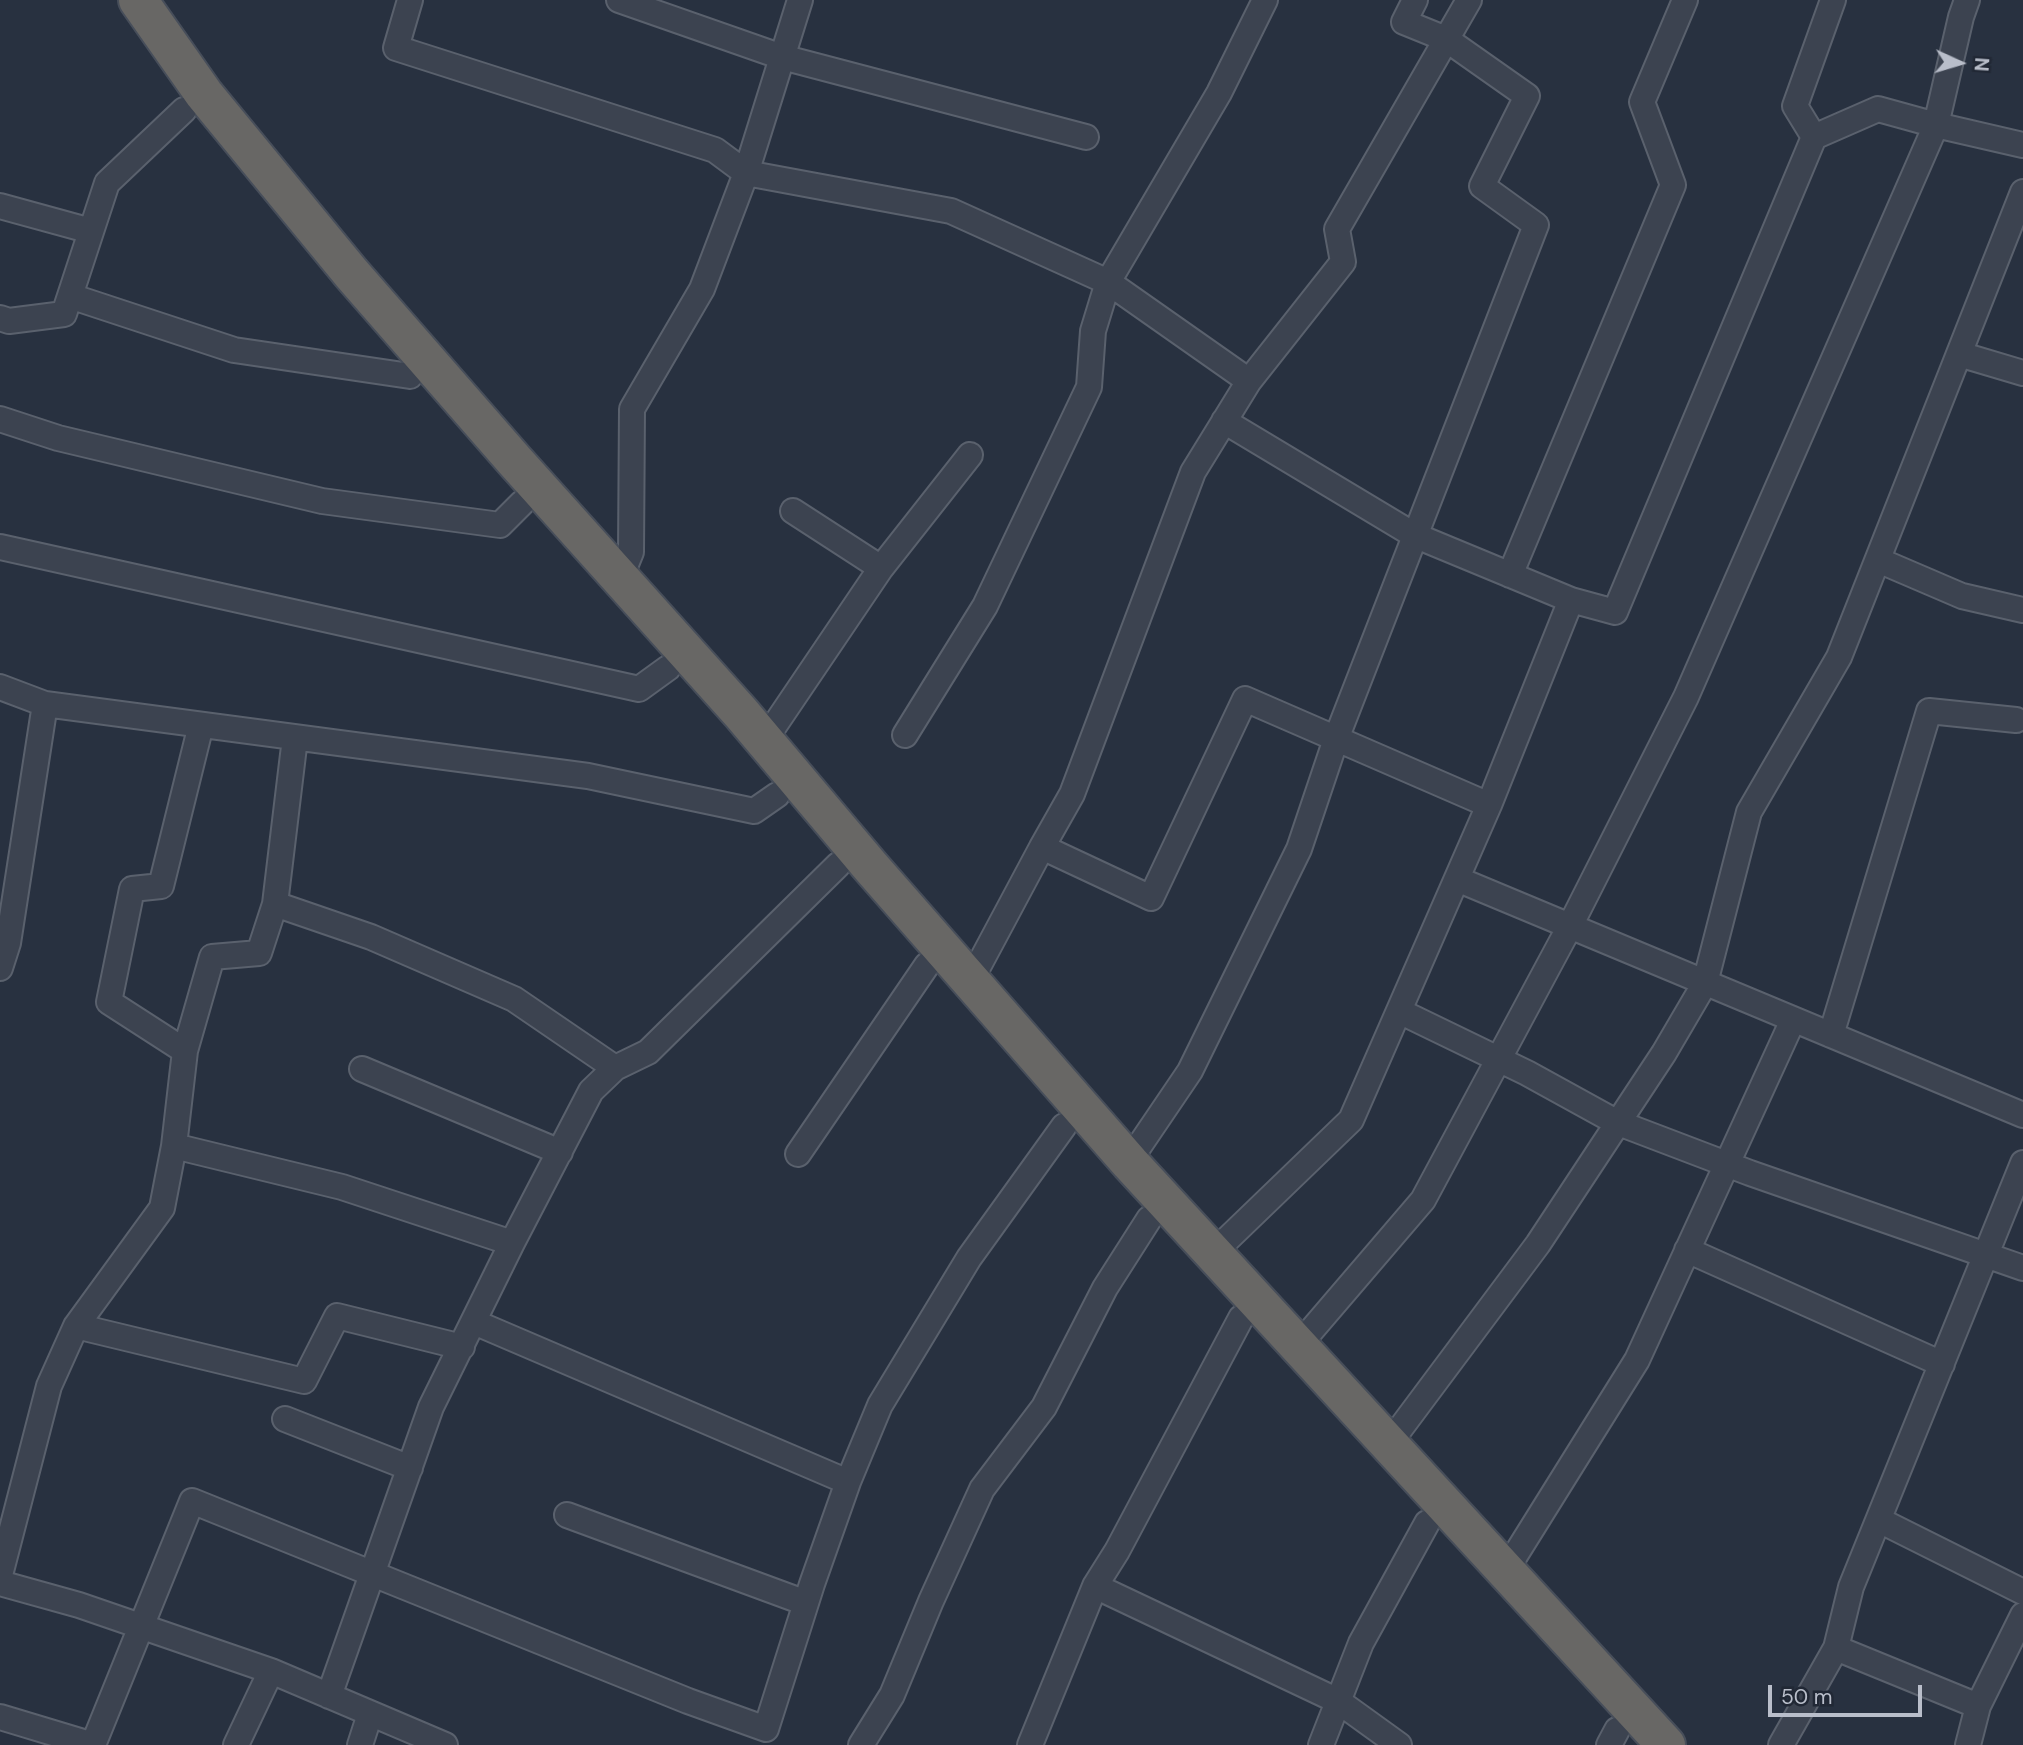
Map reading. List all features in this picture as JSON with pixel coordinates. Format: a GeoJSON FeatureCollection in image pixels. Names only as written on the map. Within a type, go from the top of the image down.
{"type":"FeatureCollection","features":[{"type":"Feature","properties":{"kind":"highway"},"geometry":{"type":"LineString","coordinates":[[111,0],[194,102],[332,289],[410,376],[530,495],[620,579],[777,794],[847,857],[971,980],[1129,1161],[1205,1261],[1241,1318],[1380,1453],[1435,1513],[1619,1740]]}},
{"type":"Feature","properties":{"kind":"highway"},"geometry":{"type":"LineString","coordinates":[[138,0],[194,102],[351,273],[530,495],[677,660],[764,741],[927,965],[1064,1126],[1149,1219],[1205,1261],[1298,1346],[1380,1453]]}},
{"type":"Feature","properties":{"kind":"highway"},"geometry":{"type":"LineString","coordinates":[[1435,1513],[1506,1570],[1666,1745]]}},
{"type":"Feature","properties":{"kind":"street"},"geometry":{"type":"LineString","coordinates":[[410,0],[396,48],[715,150],[746,173],[951,211],[1108,282],[1249,381]]}},
{"type":"Feature","properties":{"kind":"street"},"geometry":{"type":"LineString","coordinates":[[619,0],[782,57],[1086,137]]}},
{"type":"Feature","properties":{"kind":"street"},"geometry":{"type":"LineString","coordinates":[[620,579],[631,552],[632,409],[702,289],[746,173],[800,0]]}},
{"type":"Feature","properties":{"kind":"street"},"geometry":{"type":"LineString","coordinates":[[905,735],[985,606],[1089,387],[1093,331],[1108,282],[1219,93],[1265,0]]}},
{"type":"Feature","properties":{"kind":"street"},"geometry":{"type":"LineString","coordinates":[[1129,1161],[1190,1071],[1299,849],[1336,739],[1536,225],[1482,186],[1527,96],[1446,39],[1404,22],[1415,0]]}},
{"type":"Feature","properties":{"kind":"street"},"geometry":{"type":"LineString","coordinates":[[971,980],[1072,794],[1193,472],[1249,381],[1343,262],[1337,229],[1469,0]]}},
{"type":"Feature","properties":{"kind":"street"},"geometry":{"type":"LineString","coordinates":[[1510,575],[1673,185],[1642,102],[1685,0]]}},
{"type":"Feature","properties":{"kind":"street"},"geometry":{"type":"LineString","coordinates":[[1814,138],[1795,106],[1833,0]]}},
{"type":"Feature","properties":{"kind":"street"},"geometry":{"type":"LineString","coordinates":[[1298,1346],[1423,1200],[1570,926],[1686,697],[1936,125],[1967,0]]}},
{"type":"Feature","properties":{"kind":"street"},"geometry":{"type":"LineString","coordinates":[[0,318],[9,321],[64,314],[107,183],[194,102]]}},
{"type":"Feature","properties":{"kind":"street"},"geometry":{"type":"LineString","coordinates":[[1224,421],[1415,535],[1571,600],[1615,612],[1814,138],[1878,109],[2023,145]]}},
{"type":"Feature","properties":{"kind":"street"},"geometry":{"type":"LineString","coordinates":[[1380,1453],[1538,1244],[1664,1053],[1705,983],[1749,811],[1839,657],[2023,192]]}},
{"type":"Feature","properties":{"kind":"street"},"geometry":{"type":"LineString","coordinates":[[0,206],[91,231]]}},
{"type":"Feature","properties":{"kind":"street"},"geometry":{"type":"LineString","coordinates":[[70,296],[234,350],[410,376]]}},
{"type":"Feature","properties":{"kind":"street"},"geometry":{"type":"LineString","coordinates":[[1959,354],[2023,373]]}},
{"type":"Feature","properties":{"kind":"street"},"geometry":{"type":"LineString","coordinates":[[0,419],[58,438],[322,501],[500,525],[530,495]]}},
{"type":"Feature","properties":{"kind":"street"},"geometry":{"type":"LineString","coordinates":[[764,741],[881,568],[970,455]]}},
{"type":"Feature","properties":{"kind":"street"},"geometry":{"type":"LineString","coordinates":[[793,511],[881,568]]}},
{"type":"Feature","properties":{"kind":"street"},"geometry":{"type":"LineString","coordinates":[[0,547],[639,689],[677,660]]}},
{"type":"Feature","properties":{"kind":"street"},"geometry":{"type":"LineString","coordinates":[[1878,560],[1962,596],[2023,610]]}},
{"type":"Feature","properties":{"kind":"street"},"geometry":{"type":"LineString","coordinates":[[1205,1261],[1352,1120],[1489,805],[1571,600]]}},
{"type":"Feature","properties":{"kind":"street"},"geometry":{"type":"LineString","coordinates":[[0,687],[45,704],[589,776],[754,811],[777,794]]}},
{"type":"Feature","properties":{"kind":"street"},"geometry":{"type":"LineString","coordinates":[[1042,847],[1151,898],[1245,699],[1489,805]]}},
{"type":"Feature","properties":{"kind":"street"},"geometry":{"type":"LineString","coordinates":[[0,968],[8,943],[45,704]]}},
{"type":"Feature","properties":{"kind":"street"},"geometry":{"type":"LineString","coordinates":[[1831,1035],[1929,711],[2016,720]]}},
{"type":"Feature","properties":{"kind":"street"},"geometry":{"type":"LineString","coordinates":[[185,1051],[109,1002],[132,889],[161,886],[201,725]]}},
{"type":"Feature","properties":{"kind":"street"},"geometry":{"type":"LineString","coordinates":[[0,1575],[49,1386],[76,1326],[162,1208],[174,1146],[185,1051],[212,957],[259,953],[275,904],[295,738]]}},
{"type":"Feature","properties":{"kind":"street"},"geometry":{"type":"LineString","coordinates":[[330,1696],[431,1407],[591,1091],[615,1068],[648,1052],[847,857]]}},
{"type":"Feature","properties":{"kind":"street"},"geometry":{"type":"LineString","coordinates":[[1457,879],[2023,1115]]}},
{"type":"Feature","properties":{"kind":"street"},"geometry":{"type":"LineString","coordinates":[[275,904],[371,937],[514,999],[615,1068]]}},
{"type":"Feature","properties":{"kind":"street"},"geometry":{"type":"LineString","coordinates":[[798,1154],[927,965]]}},
{"type":"Feature","properties":{"kind":"street"},"geometry":{"type":"LineString","coordinates":[[1399,1011],[1499,1059],[1616,1122],[1750,1173],[2023,1268]]}},
{"type":"Feature","properties":{"kind":"street"},"geometry":{"type":"LineString","coordinates":[[1506,1570],[1636,1360],[1793,1020]]}},
{"type":"Feature","properties":{"kind":"street"},"geometry":{"type":"LineString","coordinates":[[362,1069],[561,1152]]}},
{"type":"Feature","properties":{"kind":"street"},"geometry":{"type":"LineString","coordinates":[[0,1717],[93,1745],[192,1501],[688,1702],[766,1729],[848,1482],[880,1405],[969,1258],[1064,1126]]}},
{"type":"Feature","properties":{"kind":"street"},"geometry":{"type":"LineString","coordinates":[[174,1146],[342,1187],[512,1243]]}},
{"type":"Feature","properties":{"kind":"street"},"geometry":{"type":"LineString","coordinates":[[1781,1745],[1836,1648],[1851,1587],[2023,1163]]}},
{"type":"Feature","properties":{"kind":"street"},"geometry":{"type":"LineString","coordinates":[[860,1745],[892,1695],[982,1489],[1044,1407],[1105,1288],[1149,1219]]}},
{"type":"Feature","properties":{"kind":"street"},"geometry":{"type":"LineString","coordinates":[[1687,1250],[1942,1364]]}},
{"type":"Feature","properties":{"kind":"street"},"geometry":{"type":"LineString","coordinates":[[76,1326],[304,1381],[337,1316],[462,1347]]}},
{"type":"Feature","properties":{"kind":"street"},"geometry":{"type":"LineString","coordinates":[[1030,1745],[1095,1586],[1117,1551],[1241,1318]]}},
{"type":"Feature","properties":{"kind":"street"},"geometry":{"type":"LineString","coordinates":[[474,1322],[848,1482]]}},
{"type":"Feature","properties":{"kind":"street"},"geometry":{"type":"LineString","coordinates":[[285,1419],[410,1468]]}},
{"type":"Feature","properties":{"kind":"street"},"geometry":{"type":"LineString","coordinates":[[1321,1745],[1361,1643],[1435,1513]]}},
{"type":"Feature","properties":{"kind":"street"},"geometry":{"type":"LineString","coordinates":[[567,1515],[806,1603]]}},
{"type":"Feature","properties":{"kind":"street"},"geometry":{"type":"LineString","coordinates":[[1878,1520],[2023,1592]]}},
{"type":"Feature","properties":{"kind":"street"},"geometry":{"type":"LineString","coordinates":[[0,1583],[79,1605],[271,1671],[445,1745]]}},
{"type":"Feature","properties":{"kind":"street"},"geometry":{"type":"LineString","coordinates":[[1095,1586],[1338,1701],[1399,1745]]}},
{"type":"Feature","properties":{"kind":"street"},"geometry":{"type":"LineString","coordinates":[[1968,1745],[1979,1706],[2023,1615]]}},
{"type":"Feature","properties":{"kind":"street"},"geometry":{"type":"LineString","coordinates":[[1836,1648],[1979,1706]]}},
{"type":"Feature","properties":{"kind":"street"},"geometry":{"type":"LineString","coordinates":[[236,1745],[271,1671]]}},
{"type":"Feature","properties":{"kind":"street"},"geometry":{"type":"LineString","coordinates":[[360,1745],[370,1714]]}}]}
